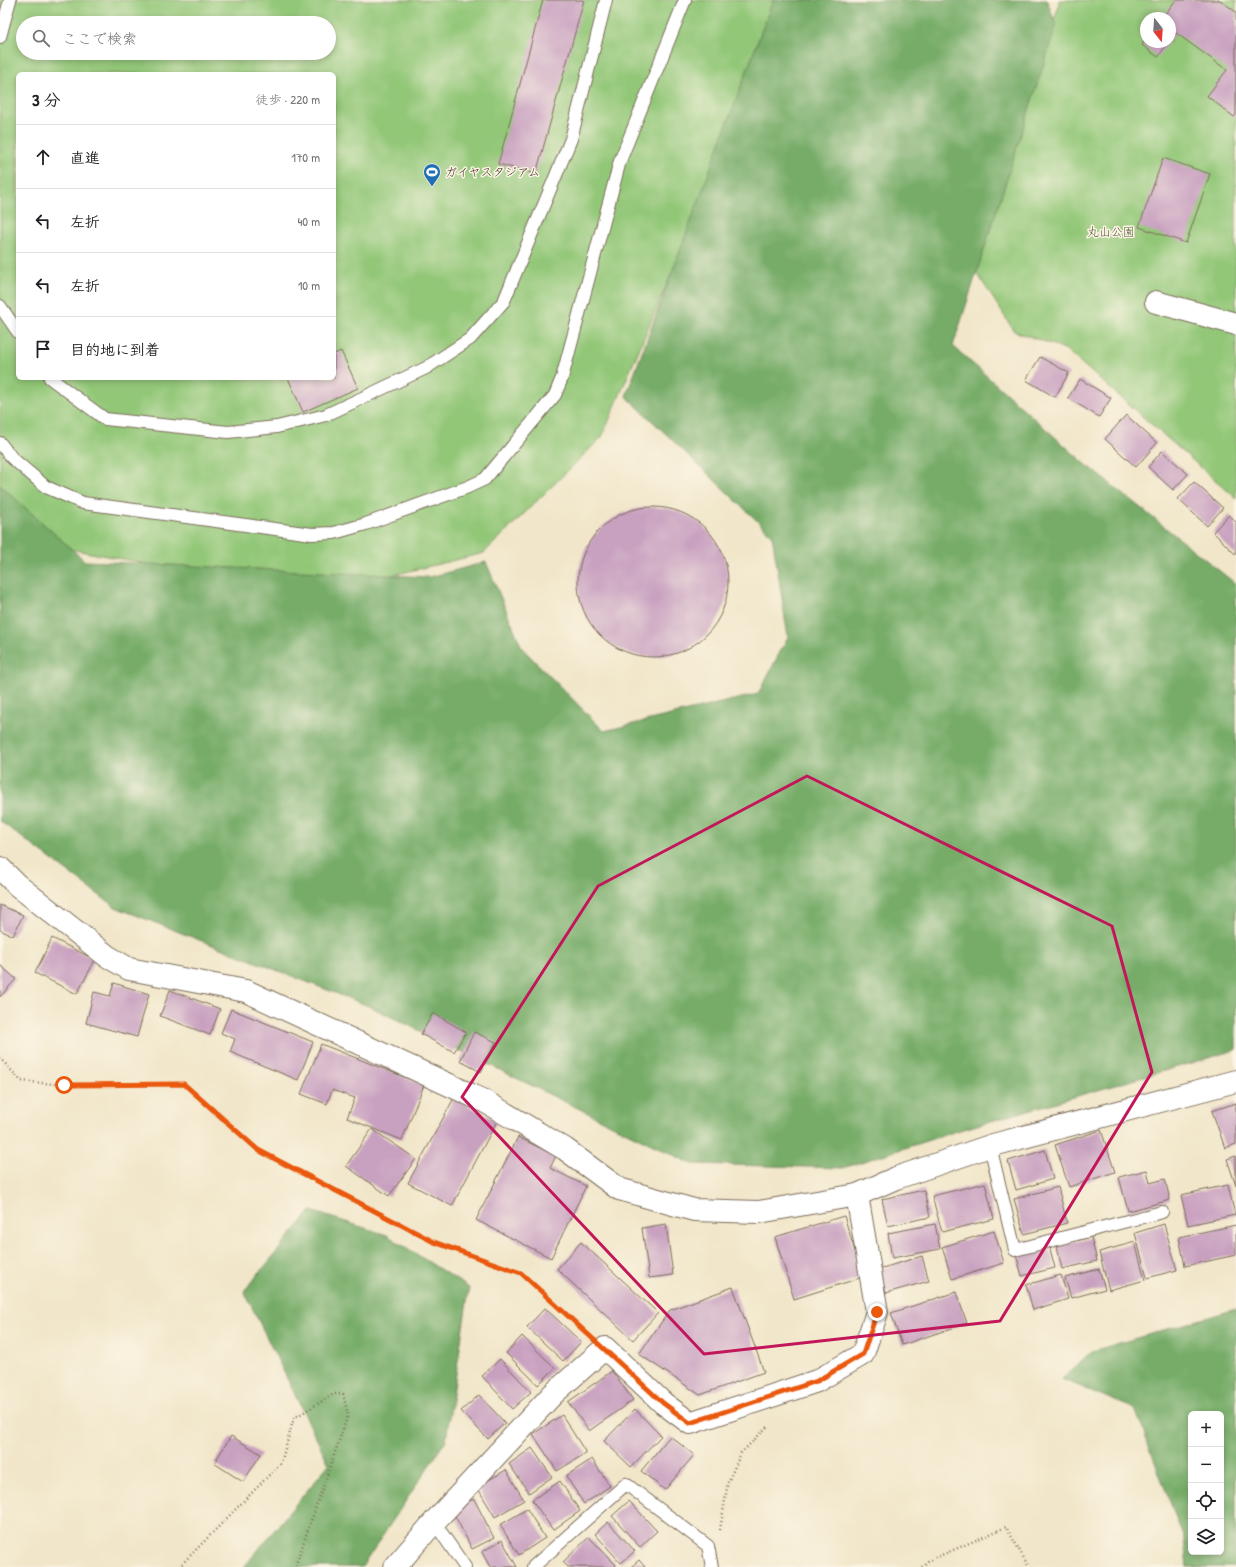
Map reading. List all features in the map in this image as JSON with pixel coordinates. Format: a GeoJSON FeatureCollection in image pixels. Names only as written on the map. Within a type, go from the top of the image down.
{"type":"FeatureCollection","features":[{"type":"Feature","properties":{"kind":"street"},"geometry":{"type":"LineString","coordinates":[[1156,302],[1236,324]]}},
{"type":"Feature","properties":{"kind":"street"},"geometry":{"type":"LineString","coordinates":[[0,868],[17,885],[107,956],[129,969],[246,991],[484,1101],[565,1149],[619,1189],[694,1210],[759,1212],[857,1195],[896,1178],[990,1146],[1236,1081]]}},
{"type":"Feature","properties":{"kind":"street"},"geometry":{"type":"LineString","coordinates":[[396,1567],[434,1522],[553,1394],[605,1348],[663,1403],[690,1423],[817,1381],[863,1354],[877,1312],[857,1195]]}},
{"type":"Feature","properties":{"kind":"lane"},"geometry":{"type":"LineString","coordinates":[[0,37],[10,0]]}},
{"type":"Feature","properties":{"kind":"lane"},"geometry":{"type":"LineString","coordinates":[[53,380],[105,419],[228,432],[277,427],[326,415],[426,368],[470,339],[504,301],[571,139],[606,0]]}},
{"type":"Feature","properties":{"kind":"lane"},"geometry":{"type":"LineString","coordinates":[[0,443],[12,458],[46,486],[83,503],[312,534],[334,533],[366,524],[468,487],[485,479],[555,395],[562,378],[620,161],[685,0]]}},
{"type":"Feature","properties":{"kind":"lane"},"geometry":{"type":"LineString","coordinates":[[0,306],[16,329]]}},
{"type":"Feature","properties":{"kind":"lane"},"geometry":{"type":"LineString","coordinates":[[990,1146],[1015,1250],[1162,1212]]}},
{"type":"Feature","properties":{"kind":"lane"},"geometry":{"type":"LineString","coordinates":[[533,1567],[626,1484],[708,1546],[712,1567]]}},
{"type":"Feature","properties":{"kind":"lane"},"geometry":{"type":"LineString","coordinates":[[434,1522],[464,1567]]}},
{"type":"Feature","properties":{"kind":"path"},"geometry":{"type":"LineString","coordinates":[[0,1058],[21,1081],[64,1085],[184,1084],[258,1150],[434,1242],[521,1273],[605,1348]]}},
{"type":"Feature","properties":{"kind":"path"},"geometry":{"type":"LineString","coordinates":[[179,1567],[281,1463],[294,1418],[334,1394],[343,1394],[348,1415],[295,1567]]}},
{"type":"Feature","properties":{"kind":"path"},"geometry":{"type":"LineString","coordinates":[[708,1546],[719,1534],[728,1482],[741,1452],[779,1414],[780,1394]]}},
{"type":"Feature","properties":{"kind":"path"},"geometry":{"type":"LineString","coordinates":[[922,1567],[928,1561],[1006,1527],[1029,1567]]}},
{"type":"Feature","properties":{"kind":"highlighted area"},"geometry":{"type":"Polygon","coordinates":[[[807,776],[1112,926],[1152,1072],[1000,1321],[704,1354],[462,1097],[598,886],[807,776]]]}},
{"type":"Feature","properties":{"kind":"green space"},"geometry":{"type":"Polygon","coordinates":[[[0,0],[787,0],[602,437],[484,553],[311,595],[49,545],[0,492],[0,0]]]}},
{"type":"Feature","properties":{"kind":"green space"},"geometry":{"type":"Polygon","coordinates":[[[773,0],[1047,0],[1056,26],[953,346],[1083,462],[1236,584],[1236,1050],[960,1130],[843,1168],[692,1164],[371,1007],[115,907],[0,821],[0,485],[85,561],[430,577],[486,562],[522,648],[604,731],[758,694],[788,637],[772,535],[626,396],[773,0]]]}},
{"type":"Feature","properties":{"kind":"green space","name":"丸山公園"},"geometry":{"type":"Polygon","coordinates":[[[1059,0],[1236,0],[1236,498],[1065,349],[1014,331],[968,259],[1060,3],[1059,0]]]}},
{"type":"Feature","properties":{"kind":"green space"},"geometry":{"type":"Polygon","coordinates":[[[311,1211],[387,1235],[469,1288],[446,1440],[362,1567],[244,1567],[329,1464],[244,1291],[311,1211]]]}},
{"type":"Feature","properties":{"kind":"green space"},"geometry":{"type":"Polygon","coordinates":[[[1236,1309],[1236,1567],[1187,1567],[1184,1539],[1135,1409],[1062,1379],[1092,1351],[1236,1309]]]}},
{"type":"Feature","properties":{"kind":"building"},"geometry":{"type":"Polygon","coordinates":[[[543,0],[584,0],[536,174],[498,164],[543,0]]]}},
{"type":"Feature","properties":{"kind":"building"},"geometry":{"type":"Polygon","coordinates":[[[1176,0],[1220,0],[1236,12],[1236,115],[1234,117],[1207,96],[1227,70],[1176,33],[1176,12],[1167,12],[1176,0]]]}},
{"type":"Feature","properties":{"kind":"building"},"geometry":{"type":"Polygon","coordinates":[[[1146,48],[1165,48],[1158,57],[1146,48]]]}},
{"type":"Feature","properties":{"kind":"building"},"geometry":{"type":"Polygon","coordinates":[[[1163,158],[1210,174],[1186,243],[1139,227],[1163,158]]]}},
{"type":"Feature","properties":{"kind":"building"},"geometry":{"type":"Polygon","coordinates":[[[341,351],[358,388],[303,412],[289,380],[336,380],[336,353],[341,351]]]}},
{"type":"Feature","properties":{"kind":"building"},"geometry":{"type":"Polygon","coordinates":[[[1040,357],[1069,373],[1055,397],[1026,380],[1040,357]]]}},
{"type":"Feature","properties":{"kind":"building"},"geometry":{"type":"Polygon","coordinates":[[[1080,379],[1111,398],[1099,417],[1068,398],[1080,379]]]}},
{"type":"Feature","properties":{"kind":"building"},"geometry":{"type":"Polygon","coordinates":[[[1126,415],[1157,443],[1136,467],[1105,439],[1126,415]]]}},
{"type":"Feature","properties":{"kind":"building"},"geometry":{"type":"Polygon","coordinates":[[[1162,451],[1188,474],[1173,490],[1148,467],[1162,451]]]}},
{"type":"Feature","properties":{"kind":"building"},"geometry":{"type":"Polygon","coordinates":[[[1194,482],[1223,508],[1207,526],[1178,499],[1194,482]]]}},
{"type":"Feature","properties":{"kind":"building"},"geometry":{"type":"Polygon","coordinates":[[[660,507],[675,510],[695,519],[711,534],[716,540],[725,560],[728,582],[725,604],[716,624],[701,640],[695,645],[675,654],[660,657],[646,657],[631,654],[611,645],[590,624],[579,597],[578,575],[581,560],[590,540],[611,519],[638,508],[660,507]]]}},
{"type":"Feature","properties":{"kind":"building"},"geometry":{"type":"Polygon","coordinates":[[[1229,515],[1236,522],[1236,555],[1213,532],[1229,515]]]}},
{"type":"Feature","properties":{"kind":"building"},"geometry":{"type":"Polygon","coordinates":[[[0,905],[23,915],[13,936],[0,930],[0,905]]]}},
{"type":"Feature","properties":{"kind":"building"},"geometry":{"type":"Polygon","coordinates":[[[52,938],[95,960],[77,994],[35,973],[52,938]]]}},
{"type":"Feature","properties":{"kind":"building"},"geometry":{"type":"Polygon","coordinates":[[[0,965],[16,979],[0,997],[0,965]]]}},
{"type":"Feature","properties":{"kind":"building"},"geometry":{"type":"Polygon","coordinates":[[[114,983],[149,994],[137,1037],[86,1023],[94,992],[110,996],[114,983]]]}},
{"type":"Feature","properties":{"kind":"building"},"geometry":{"type":"Polygon","coordinates":[[[170,990],[220,1009],[210,1035],[160,1016],[170,990]]]}},
{"type":"Feature","properties":{"kind":"building"},"geometry":{"type":"Polygon","coordinates":[[[231,1009],[313,1042],[298,1080],[230,1052],[235,1039],[221,1033],[231,1009]]]}},
{"type":"Feature","properties":{"kind":"building"},"geometry":{"type":"Polygon","coordinates":[[[433,1013],[466,1032],[454,1052],[421,1034],[433,1013]]]}},
{"type":"Feature","properties":{"kind":"building"},"geometry":{"type":"Polygon","coordinates":[[[474,1032],[496,1042],[481,1072],[460,1061],[474,1032]]]}},
{"type":"Feature","properties":{"kind":"building"},"geometry":{"type":"Polygon","coordinates":[[[321,1044],[424,1085],[402,1140],[347,1118],[355,1098],[332,1090],[327,1104],[301,1094],[321,1044]]]}},
{"type":"Feature","properties":{"kind":"building"},"geometry":{"type":"Polygon","coordinates":[[[454,1098],[497,1121],[452,1206],[408,1183],[454,1098]]]}},
{"type":"Feature","properties":{"kind":"building"},"geometry":{"type":"Polygon","coordinates":[[[1236,1103],[1236,1144],[1225,1148],[1212,1111],[1236,1103]]]}},
{"type":"Feature","properties":{"kind":"building"},"geometry":{"type":"Polygon","coordinates":[[[372,1129],[416,1159],[389,1196],[346,1166],[372,1129]]]}},
{"type":"Feature","properties":{"kind":"building"},"geometry":{"type":"Polygon","coordinates":[[[1101,1130],[1115,1172],[1069,1187],[1055,1145],[1101,1130]]]}},
{"type":"Feature","properties":{"kind":"building"},"geometry":{"type":"Polygon","coordinates":[[[518,1137],[556,1156],[550,1168],[586,1186],[551,1258],[476,1220],[518,1137]]]}},
{"type":"Feature","properties":{"kind":"building"},"geometry":{"type":"Polygon","coordinates":[[[1045,1150],[1053,1179],[1016,1190],[1008,1161],[1045,1150]]]}},
{"type":"Feature","properties":{"kind":"building"},"geometry":{"type":"Polygon","coordinates":[[[1236,1156],[1236,1186],[1227,1159],[1236,1156]]]}},
{"type":"Feature","properties":{"kind":"building"},"geometry":{"type":"Polygon","coordinates":[[[1147,1170],[1150,1183],[1165,1179],[1170,1200],[1128,1211],[1119,1177],[1147,1170]]]}},
{"type":"Feature","properties":{"kind":"building"},"geometry":{"type":"Polygon","coordinates":[[[985,1183],[994,1219],[942,1232],[932,1196],[985,1183]]]}},
{"type":"Feature","properties":{"kind":"building"},"geometry":{"type":"Polygon","coordinates":[[[1228,1185],[1235,1215],[1188,1225],[1181,1195],[1228,1185]]]}},
{"type":"Feature","properties":{"kind":"building"},"geometry":{"type":"Polygon","coordinates":[[[1058,1187],[1067,1223],[1024,1234],[1014,1199],[1058,1187]]]}},
{"type":"Feature","properties":{"kind":"building"},"geometry":{"type":"Polygon","coordinates":[[[924,1190],[930,1217],[888,1226],[882,1199],[924,1190]]]}},
{"type":"Feature","properties":{"kind":"building"},"geometry":{"type":"Polygon","coordinates":[[[844,1216],[863,1277],[794,1299],[775,1237],[844,1216]]]}},
{"type":"Feature","properties":{"kind":"building"},"geometry":{"type":"Polygon","coordinates":[[[666,1224],[673,1275],[649,1278],[642,1228],[666,1224]]]}},
{"type":"Feature","properties":{"kind":"building"},"geometry":{"type":"Polygon","coordinates":[[[935,1224],[940,1249],[892,1258],[888,1233],[935,1224]]]}},
{"type":"Feature","properties":{"kind":"building"},"geometry":{"type":"Polygon","coordinates":[[[1164,1224],[1177,1270],[1147,1278],[1135,1233],[1164,1224]]]}},
{"type":"Feature","properties":{"kind":"building"},"geometry":{"type":"Polygon","coordinates":[[[1236,1225],[1236,1255],[1185,1266],[1179,1237],[1236,1225]]]}},
{"type":"Feature","properties":{"kind":"building"},"geometry":{"type":"Polygon","coordinates":[[[994,1231],[1004,1263],[952,1279],[942,1247],[994,1231]]]}},
{"type":"Feature","properties":{"kind":"building"},"geometry":{"type":"Polygon","coordinates":[[[1091,1237],[1097,1261],[1062,1269],[1057,1246],[1091,1237]]]}},
{"type":"Feature","properties":{"kind":"building"},"geometry":{"type":"Polygon","coordinates":[[[581,1242],[658,1313],[633,1340],[557,1269],[581,1242]]]}},
{"type":"Feature","properties":{"kind":"building"},"geometry":{"type":"Polygon","coordinates":[[[1135,1242],[1145,1280],[1109,1290],[1099,1252],[1135,1242]]]}},
{"type":"Feature","properties":{"kind":"building"},"geometry":{"type":"Polygon","coordinates":[[[1049,1245],[1055,1268],[1022,1276],[1016,1254],[1049,1245]]]}},
{"type":"Feature","properties":{"kind":"building"},"geometry":{"type":"Polygon","coordinates":[[[922,1256],[929,1281],[886,1293],[879,1269],[922,1256]]]}},
{"type":"Feature","properties":{"kind":"building"},"geometry":{"type":"Polygon","coordinates":[[[1099,1269],[1105,1289],[1071,1298],[1065,1278],[1099,1269]]]}},
{"type":"Feature","properties":{"kind":"building"},"geometry":{"type":"Polygon","coordinates":[[[1061,1275],[1068,1299],[1033,1310],[1026,1285],[1061,1275]]]}},
{"type":"Feature","properties":{"kind":"building"},"geometry":{"type":"Polygon","coordinates":[[[733,1287],[764,1372],[700,1395],[639,1354],[670,1310],[733,1287]]]}},
{"type":"Feature","properties":{"kind":"building"},"geometry":{"type":"Polygon","coordinates":[[[956,1292],[967,1323],[902,1345],[891,1313],[956,1292]]]}},
{"type":"Feature","properties":{"kind":"building"},"geometry":{"type":"Polygon","coordinates":[[[545,1308],[581,1342],[563,1361],[527,1327],[545,1308]]]}},
{"type":"Feature","properties":{"kind":"building"},"geometry":{"type":"Polygon","coordinates":[[[522,1336],[555,1368],[538,1385],[506,1353],[522,1336]]]}},
{"type":"Feature","properties":{"kind":"building"},"geometry":{"type":"Polygon","coordinates":[[[500,1359],[531,1392],[512,1409],[482,1376],[500,1359]]]}},
{"type":"Feature","properties":{"kind":"building"},"geometry":{"type":"Polygon","coordinates":[[[612,1371],[633,1400],[589,1431],[568,1402],[612,1371]]]}},
{"type":"Feature","properties":{"kind":"building"},"geometry":{"type":"Polygon","coordinates":[[[479,1395],[505,1423],[488,1439],[461,1411],[479,1395]]]}},
{"type":"Feature","properties":{"kind":"building"},"geometry":{"type":"Polygon","coordinates":[[[635,1409],[661,1436],[631,1467],[604,1441],[635,1409]]]}},
{"type":"Feature","properties":{"kind":"building"},"geometry":{"type":"Polygon","coordinates":[[[562,1415],[586,1453],[557,1471],[533,1434],[562,1415]]]}},
{"type":"Feature","properties":{"kind":"building"},"geometry":{"type":"Polygon","coordinates":[[[231,1436],[261,1454],[243,1482],[214,1463],[231,1436]]]}},
{"type":"Feature","properties":{"kind":"building"},"geometry":{"type":"Polygon","coordinates":[[[670,1436],[694,1455],[665,1490],[641,1471],[670,1436]]]}},
{"type":"Feature","properties":{"kind":"building"},"geometry":{"type":"Polygon","coordinates":[[[532,1448],[552,1477],[529,1493],[509,1464],[532,1448]]]}},
{"type":"Feature","properties":{"kind":"building"},"geometry":{"type":"Polygon","coordinates":[[[592,1459],[610,1486],[584,1504],[566,1476],[592,1459]]]}},
{"type":"Feature","properties":{"kind":"building"},"geometry":{"type":"Polygon","coordinates":[[[506,1470],[524,1500],[495,1517],[477,1487],[506,1470]]]}},
{"type":"Feature","properties":{"kind":"building"},"geometry":{"type":"Polygon","coordinates":[[[560,1481],[580,1511],[553,1530],[532,1500],[560,1481]]]}},
{"type":"Feature","properties":{"kind":"building"},"geometry":{"type":"Polygon","coordinates":[[[474,1499],[494,1538],[472,1549],[452,1510],[474,1499]]]}},
{"type":"Feature","properties":{"kind":"building"},"geometry":{"type":"Polygon","coordinates":[[[629,1501],[657,1531],[640,1547],[612,1516],[629,1501]]]}},
{"type":"Feature","properties":{"kind":"building"},"geometry":{"type":"Polygon","coordinates":[[[527,1509],[545,1538],[519,1555],[500,1525],[527,1509]]]}},
{"type":"Feature","properties":{"kind":"building"},"geometry":{"type":"Polygon","coordinates":[[[608,1522],[635,1551],[621,1563],[595,1534],[608,1522]]]}},
{"type":"Feature","properties":{"kind":"building"},"geometry":{"type":"Polygon","coordinates":[[[589,1537],[616,1565],[614,1567],[568,1567],[563,1562],[589,1537]]]}},
{"type":"Feature","properties":{"kind":"building"},"geometry":{"type":"Polygon","coordinates":[[[502,1540],[517,1567],[490,1567],[482,1552],[502,1540]]]}},
{"type":"Feature","properties":{"kind":"building"},"geometry":{"type":"Polygon","coordinates":[[[639,1560],[645,1567],[631,1567],[639,1560]]]}},
{"type":"Feature","properties":{"kind":"place","name":"ガイヤスタジアム"},"geometry":{"type":"Point","coordinates":[432,187]}},
{"type":"Feature","properties":{"kind":"route"},"geometry":{"type":"LineString","coordinates":[[64,1085],[184,1084],[258,1150],[434,1242],[521,1273],[605,1348],[663,1403],[690,1423],[817,1381],[863,1354],[877,1312]]}}]}
